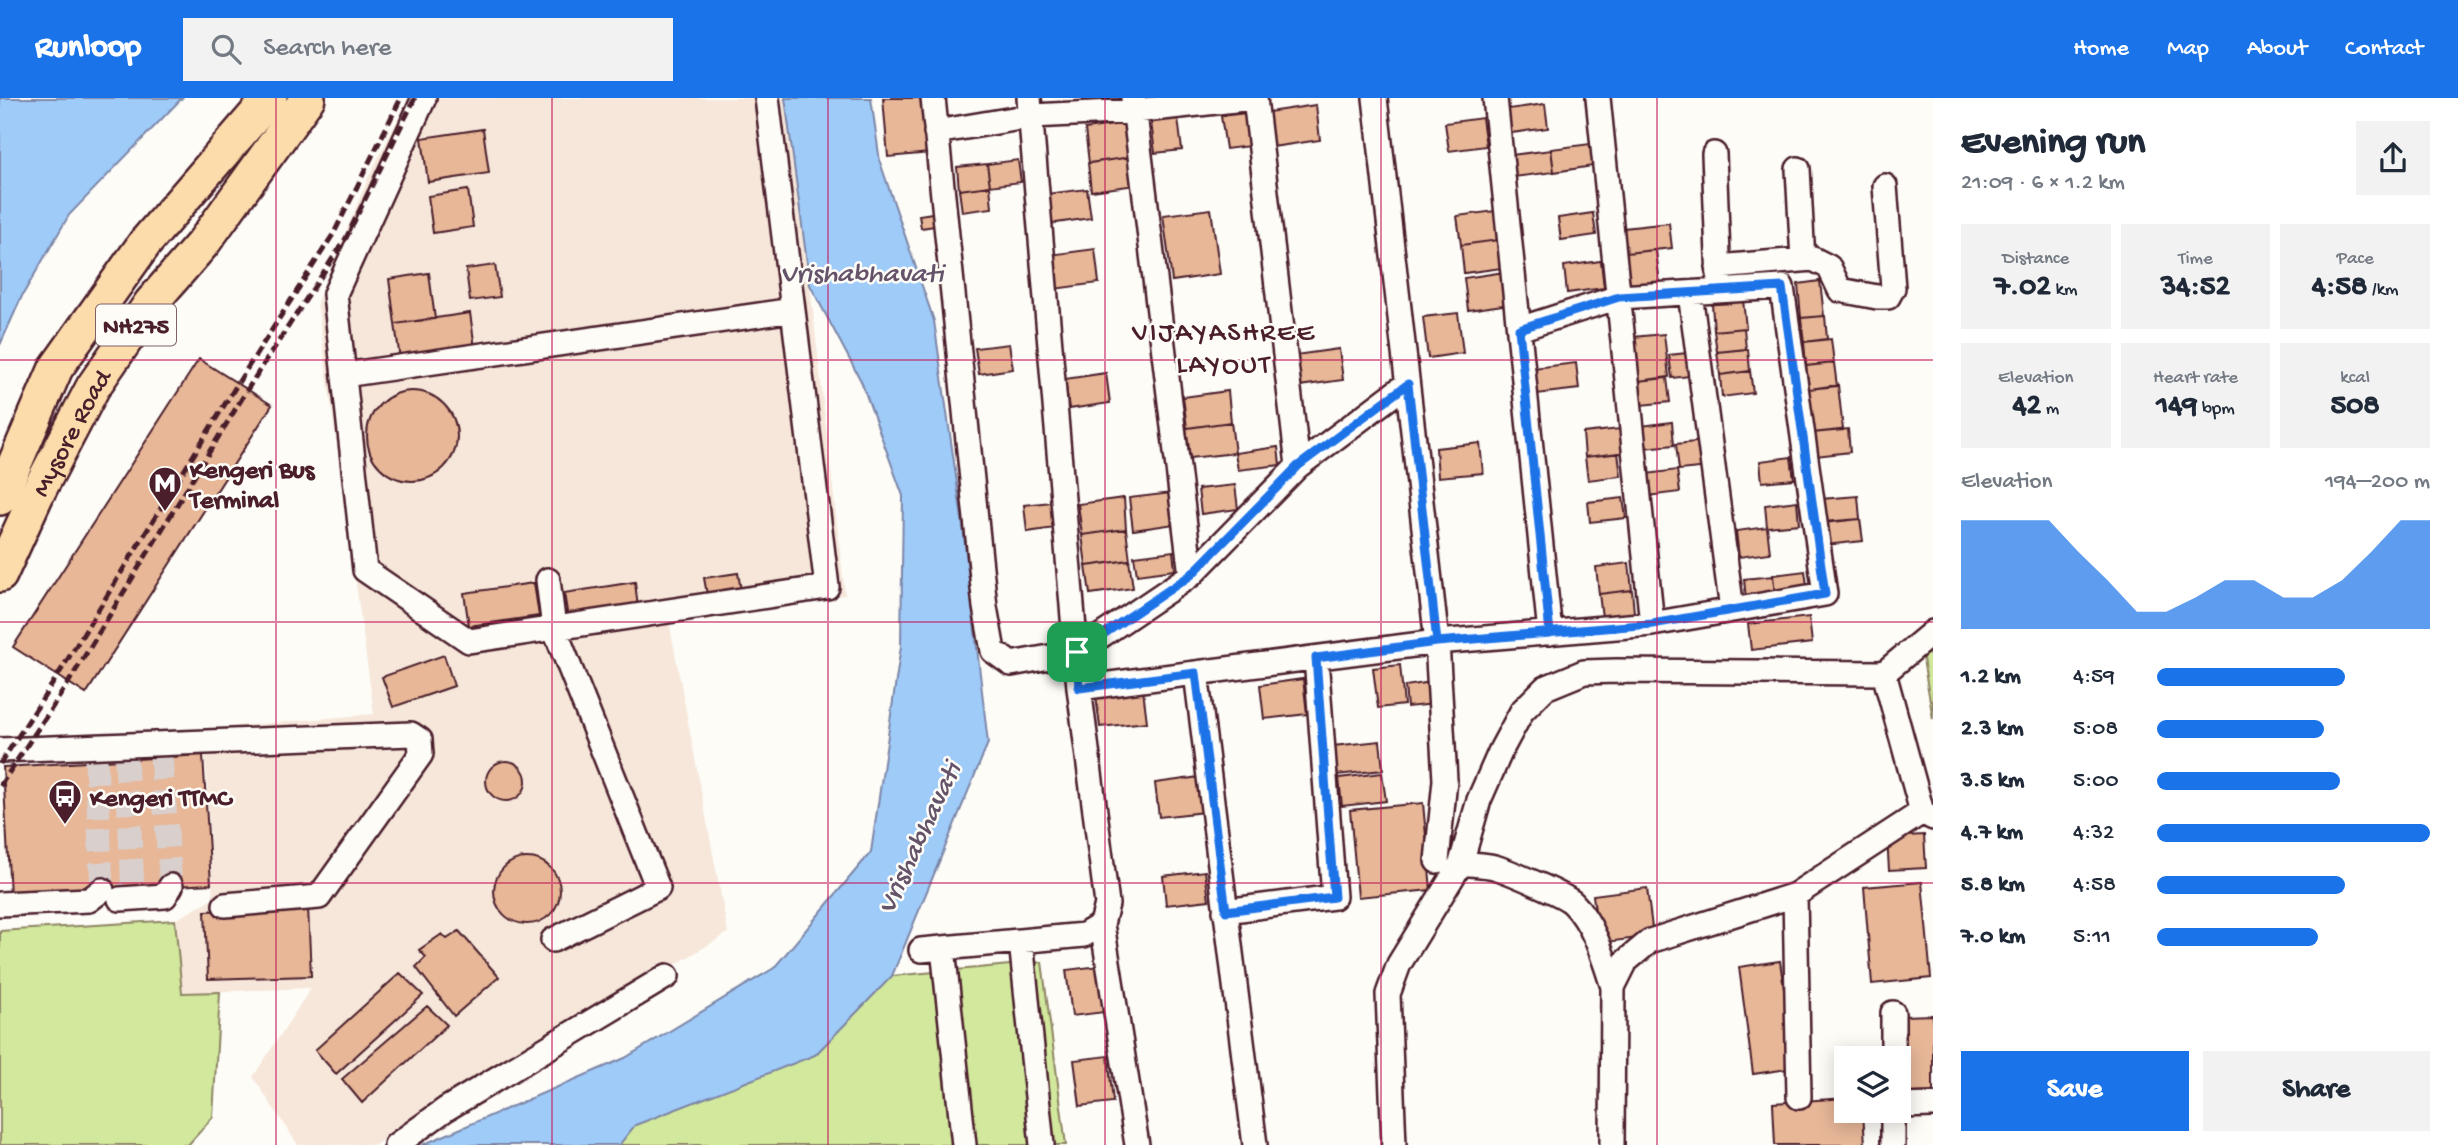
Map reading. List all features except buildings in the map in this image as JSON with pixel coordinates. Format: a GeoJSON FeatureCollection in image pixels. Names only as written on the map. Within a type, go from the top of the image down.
{"type":"FeatureCollection","features":[{"type":"Feature","properties":{"kind":"highway","name":"NH275"},"geometry":{"type":"LineString","coordinates":[[0,498],[55,368],[145,243],[270,98]]}},
{"type":"Feature","properties":{"kind":"highway","name":"Mysore Road"},"geometry":{"type":"LineString","coordinates":[[0,575],[37,494],[93,387],[152,303],[204,242],[308,98]]}},
{"type":"Feature","properties":{"kind":"street"},"geometry":{"type":"LineString","coordinates":[[424,98],[335,294],[365,570],[469,641],[827,587],[767,98]]}},
{"type":"Feature","properties":{"kind":"street"},"geometry":{"type":"LineString","coordinates":[[933,98],[985,607],[993,651],[1011,664],[1077,652],[1191,575],[1298,466],[1408,384]]}},
{"type":"Feature","properties":{"kind":"street"},"geometry":{"type":"LineString","coordinates":[[936,132],[1031,107],[1254,98],[1298,466]]}},
{"type":"Feature","properties":{"kind":"street"},"geometry":{"type":"LineString","coordinates":[[1376,98],[1437,642],[1445,780],[1437,860]]}},
{"type":"Feature","properties":{"kind":"street"},"geometry":{"type":"LineString","coordinates":[[1495,98],[1550,633]]}},
{"type":"Feature","properties":{"kind":"street"},"geometry":{"type":"LineString","coordinates":[[1598,98],[1652,624]]}},
{"type":"Feature","properties":{"kind":"street"},"geometry":{"type":"LineString","coordinates":[[1134,104],[1191,575]]}},
{"type":"Feature","properties":{"kind":"street"},"geometry":{"type":"LineString","coordinates":[[1031,107],[1079,688],[1107,904],[1102,924],[1137,1145]]}},
{"type":"Feature","properties":{"kind":"street"},"geometry":{"type":"LineString","coordinates":[[1714,154],[1720,291]]}},
{"type":"Feature","properties":{"kind":"street"},"geometry":{"type":"LineString","coordinates":[[1798,169],[1803,260]]}},
{"type":"Feature","properties":{"kind":"street"},"geometry":{"type":"LineString","coordinates":[[1718,267],[1813,259],[1826,264],[1840,290],[1885,298],[1892,293],[1885,186]]}},
{"type":"Feature","properties":{"kind":"street"},"geometry":{"type":"LineString","coordinates":[[1079,688],[1437,642],[1652,624],[1825,594],[1782,287],[1619,297],[1519,329]]}},
{"type":"Feature","properties":{"kind":"street"},"geometry":{"type":"LineString","coordinates":[[1690,293],[1732,610]]}},
{"type":"Feature","properties":{"kind":"street"},"geometry":{"type":"LineString","coordinates":[[344,375],[793,310]]}},
{"type":"Feature","properties":{"kind":"street"},"geometry":{"type":"LineString","coordinates":[[548,580],[554,628],[658,888],[553,940]]}},
{"type":"Feature","properties":{"kind":"street"},"geometry":{"type":"LineString","coordinates":[[1394,1145],[1388,994],[1399,964],[1461,863],[1479,800],[1501,750],[1522,711],[1545,688],[1584,672],[1884,673],[1933,632]]}},
{"type":"Feature","properties":{"kind":"street"},"geometry":{"type":"LineString","coordinates":[[1226,911],[1334,897],[1316,658]]}},
{"type":"Feature","properties":{"kind":"street"},"geometry":{"type":"LineString","coordinates":[[1196,673],[1255,1145]]}},
{"type":"Feature","properties":{"kind":"street"},"geometry":{"type":"LineString","coordinates":[[1613,987],[1626,961],[1650,941],[1796,895],[1928,815],[1884,673]]}},
{"type":"Feature","properties":{"kind":"street"},"geometry":{"type":"LineString","coordinates":[[0,750],[93,754],[411,734],[420,740],[421,754],[319,897],[225,905]]}},
{"type":"Feature","properties":{"kind":"street"},"geometry":{"type":"LineString","coordinates":[[1461,863],[1495,867],[1547,889],[1573,903],[1587,925],[1604,958],[1613,987],[1612,1145]]}},
{"type":"Feature","properties":{"kind":"street"},"geometry":{"type":"LineString","coordinates":[[0,904],[89,900],[111,895],[165,896],[171,886]]}},
{"type":"Feature","properties":{"kind":"street"},"geometry":{"type":"LineString","coordinates":[[1796,895],[1799,1097]]}},
{"type":"Feature","properties":{"kind":"street"},"geometry":{"type":"LineString","coordinates":[[964,1145],[932,949],[1084,935],[1102,924]]}},
{"type":"Feature","properties":{"kind":"street"},"geometry":{"type":"LineString","coordinates":[[1021,941],[1042,1145]]}},
{"type":"Feature","properties":{"kind":"street"},"geometry":{"type":"LineString","coordinates":[[396,1145],[446,1109],[667,976]]}},
{"type":"Feature","properties":{"kind":"street"},"geometry":{"type":"LineString","coordinates":[[1893,1013],[1893,1046]]}},
{"type":"Feature","properties":{"kind":"street"},"geometry":{"type":"LineString","coordinates":[[1911,1106],[1933,1105]]}},
{"type":"Feature","properties":{"kind":"street"},"geometry":{"type":"LineString","coordinates":[[1893,1123],[1893,1145]]}},
{"type":"Feature","properties":{"kind":"shaded area"},"geometry":{"type":"Polygon","coordinates":[[[409,98],[785,98],[810,285],[845,595],[668,616],[728,933],[375,1145],[298,1145],[253,1077],[311,988],[182,993],[175,920],[213,899],[204,729],[374,714],[317,302],[369,176],[409,98]]]}},
{"type":"Feature","properties":{"kind":"green space"},"geometry":{"type":"Polygon","coordinates":[[[1922,653],[1933,655],[1933,719],[1922,653]]]}},
{"type":"Feature","properties":{"kind":"green space"},"geometry":{"type":"Polygon","coordinates":[[[175,920],[182,993],[220,992],[213,1117],[188,1145],[0,1145],[0,931],[175,920]]]}},
{"type":"Feature","properties":{"kind":"green space"},"geometry":{"type":"Polygon","coordinates":[[[1042,962],[1066,1145],[619,1145],[635,1125],[815,1055],[892,976],[1042,962]]]}},
{"type":"Feature","properties":{"kind":"water"},"geometry":{"type":"Polygon","coordinates":[[[0,98],[182,98],[69,215],[22,296],[0,345],[0,98]]]}},
{"type":"Feature","properties":{"kind":"water","name":"Vrishabhavati"},"geometry":{"type":"Polygon","coordinates":[[[785,98],[871,98],[880,162],[934,321],[962,519],[988,743],[892,976],[815,1055],[635,1125],[619,1145],[422,1145],[625,1058],[774,968],[871,852],[901,646],[903,496],[861,381],[810,285],[785,98]]]}},
{"type":"Feature","properties":{"kind":"tunnel"},"geometry":{"type":"LineString","coordinates":[[109,899],[120,899],[133,888],[126,759],[120,745]]}},
{"type":"Feature","properties":{"kind":"tunnel"},"geometry":{"type":"LineString","coordinates":[[161,757],[171,886]]}},
{"type":"Feature","properties":{"kind":"tunnel"},"geometry":{"type":"LineString","coordinates":[[96,760],[102,890]]}},
{"type":"Feature","properties":{"kind":"railway"},"geometry":{"type":"LineString","coordinates":[[0,764],[334,233],[401,98]]}},
{"type":"Feature","properties":{"kind":"railway"},"geometry":{"type":"LineString","coordinates":[[0,786],[67,685],[252,382],[346,238],[415,98]]}},
{"type":"Feature","properties":{"kind":"place","name":"Kengeri Bus Terminal"},"geometry":{"type":"Point","coordinates":[165,513]}},
{"type":"Feature","properties":{"kind":"place","name":"Kengeri TTMC"},"geometry":{"type":"Point","coordinates":[65,826]}},
{"type":"Feature","properties":{"kind":"district","name":"VIJAYASHREE LAYOUT"},"geometry":{"type":"Point","coordinates":[1224,346]}},
{"type":"Feature","properties":{"kind":"route"},"geometry":{"type":"LineString","coordinates":[[1077,652],[1079,688],[1196,673],[1226,911],[1334,897],[1316,658],[1437,642],[1652,624],[1825,594],[1782,287],[1619,297],[1519,329],[1550,633],[1437,642],[1408,384],[1298,466],[1191,575],[1077,652]]}}]}
